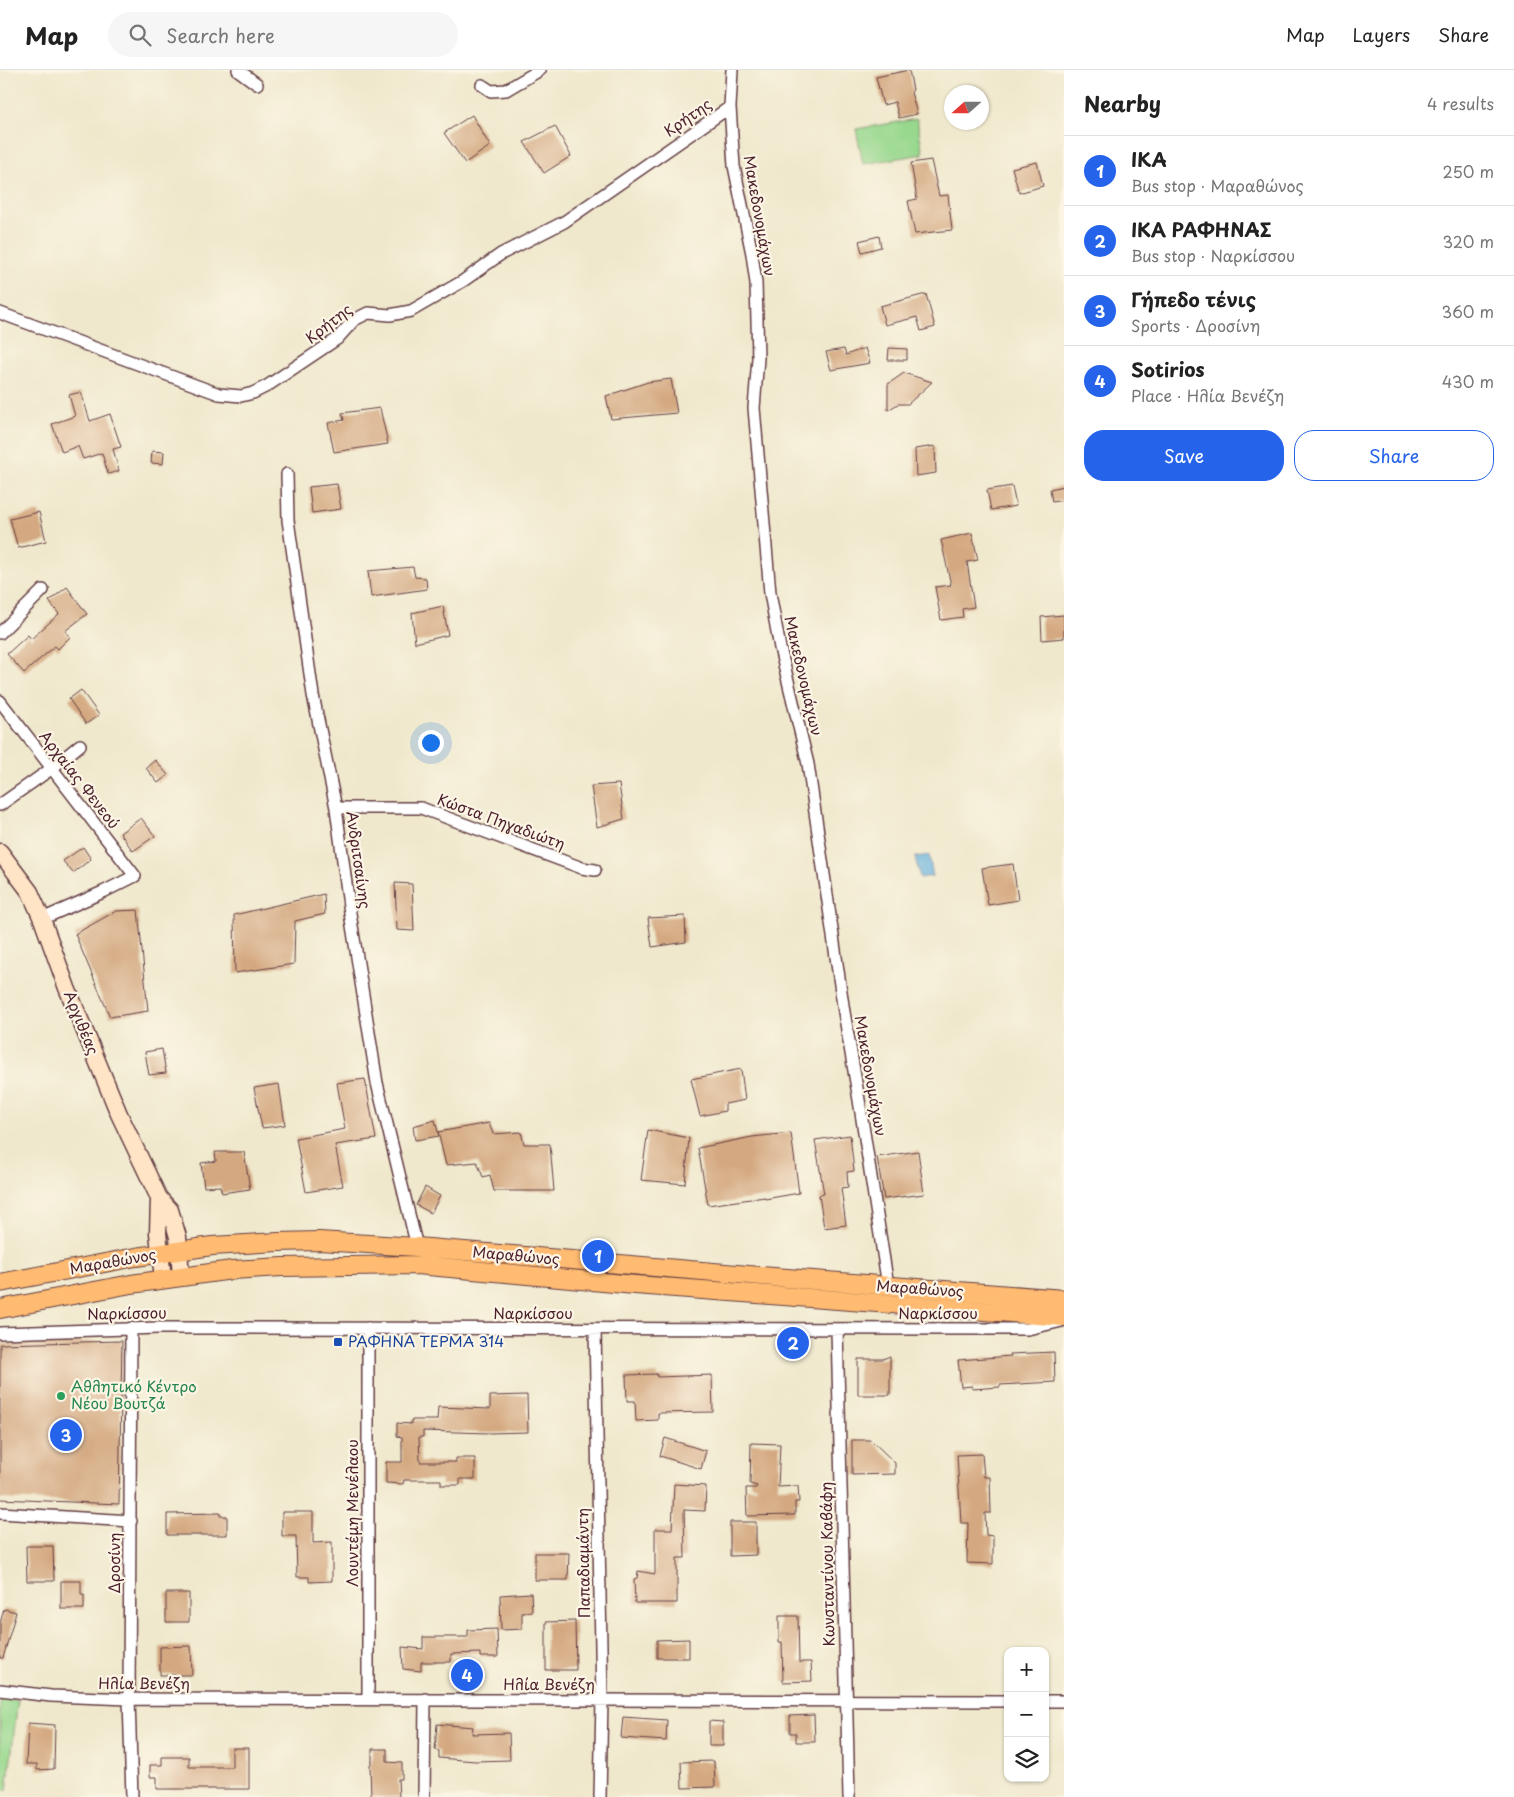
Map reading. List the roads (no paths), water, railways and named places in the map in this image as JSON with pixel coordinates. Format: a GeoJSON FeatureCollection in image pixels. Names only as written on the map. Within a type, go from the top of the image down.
{"type":"FeatureCollection","features":[{"type":"Feature","properties":{"kind":"main road","name":"Μαραθώνος"},"geometry":{"type":"LineString","coordinates":[[0,1282],[180,1250],[212,1246],[319,1241],[417,1247],[1064,1299]]}},
{"type":"Feature","properties":{"kind":"main road","name":"Μαραθώνος"},"geometry":{"type":"LineString","coordinates":[[0,1309],[163,1279],[232,1270],[282,1267],[417,1265],[1064,1319]]}},
{"type":"Feature","properties":{"kind":"street"},"geometry":{"type":"LineString","coordinates":[[238,70],[257,84]]}},
{"type":"Feature","properties":{"kind":"street"},"geometry":{"type":"LineString","coordinates":[[482,85],[491,91],[506,90],[540,70]]}},
{"type":"Feature","properties":{"kind":"street","name":"Μακεδονομάχων"},"geometry":{"type":"LineString","coordinates":[[732,70],[730,106],[734,166],[756,283],[758,358],[754,408],[770,594],[780,648],[808,764],[844,1012],[860,1100],[888,1286]]}},
{"type":"Feature","properties":{"kind":"street","name":"Κρήτης"},"geometry":{"type":"LineString","coordinates":[[0,313],[219,394],[240,396],[253,393],[267,386],[337,338],[354,320],[368,313],[390,315],[411,311],[463,280],[501,254],[564,222],[730,106]]}},
{"type":"Feature","properties":{"kind":"street","name":"Ανδριτσαίνης"},"geometry":{"type":"LineString","coordinates":[[287,474],[288,520],[313,695],[336,808],[350,913],[377,1083],[417,1247]]}},
{"type":"Feature","properties":{"kind":"street"},"geometry":{"type":"LineString","coordinates":[[0,633],[43,590]]}},
{"type":"Feature","properties":{"kind":"street","name":"Αρχαίας Φενεού"},"geometry":{"type":"LineString","coordinates":[[0,701],[135,876],[42,919]]}},
{"type":"Feature","properties":{"kind":"street"},"geometry":{"type":"LineString","coordinates":[[0,805],[51,769],[80,745]]}},
{"type":"Feature","properties":{"kind":"street","name":"Κώστα Πηγαδιώτη"},"geometry":{"type":"LineString","coordinates":[[336,808],[421,808],[582,868],[594,870]]}},
{"type":"Feature","properties":{"kind":"street","name":"Αργιθέας"},"geometry":{"type":"LineString","coordinates":[[0,852],[30,892],[119,1114],[159,1198],[170,1210],[173,1217],[180,1250],[181,1276]]}},
{"type":"Feature","properties":{"kind":"street"},"geometry":{"type":"LineString","coordinates":[[159,1198],[158,1233],[163,1279]]}},
{"type":"Feature","properties":{"kind":"street","name":"Ναρκίσσου"},"geometry":{"type":"LineString","coordinates":[[0,1333],[131,1328],[1028,1330],[1064,1319]]}},
{"type":"Feature","properties":{"kind":"street","name":"Δροσίνη"},"geometry":{"type":"LineString","coordinates":[[131,1328],[129,1699],[132,1797]]}},
{"type":"Feature","properties":{"kind":"street","name":"Λουντέμη Μενέλαου"},"geometry":{"type":"LineString","coordinates":[[368,1328],[368,1698]]}},
{"type":"Feature","properties":{"kind":"street","name":"Παπαδιαμάντη"},"geometry":{"type":"LineString","coordinates":[[595,1329],[602,1700],[600,1797]]}},
{"type":"Feature","properties":{"kind":"street","name":"Κωνσταντίνου Καβάφη"},"geometry":{"type":"LineString","coordinates":[[837,1330],[849,1797]]}},
{"type":"Feature","properties":{"kind":"street"},"geometry":{"type":"LineString","coordinates":[[0,1513],[131,1521]]}},
{"type":"Feature","properties":{"kind":"street","name":"Ηλία Βενέζη"},"geometry":{"type":"LineString","coordinates":[[0,1690],[51,1696],[129,1699],[368,1698],[1004,1701]]}},
{"type":"Feature","properties":{"kind":"street"},"geometry":{"type":"LineString","coordinates":[[424,1797],[425,1699]]}},
{"type":"Feature","properties":{"kind":"street"},"geometry":{"type":"LineString","coordinates":[[1049,1701],[1064,1701]]}},
{"type":"Feature","properties":{"kind":"water"},"geometry":{"type":"Polygon","coordinates":[[[929,855],[933,876],[920,878],[915,857],[929,855]]]}},
{"type":"Feature","properties":{"kind":"place","name":"ΙΚΑ"},"geometry":{"type":"Point","coordinates":[598,1256]}},
{"type":"Feature","properties":{"kind":"place","name":"ΡΑΦΗΝΑ ΤΕΡΜΑ 314"},"geometry":{"type":"Point","coordinates":[338,1342]}},
{"type":"Feature","properties":{"kind":"place","name":"ΙΚΑ ΡΑΦΗΝΑΣ"},"geometry":{"type":"Point","coordinates":[793,1343]}},
{"type":"Feature","properties":{"kind":"place","name":"Αθλητικό Κέντρο Νέου Βουτζά"},"geometry":{"type":"Point","coordinates":[61,1396]}},
{"type":"Feature","properties":{"kind":"place","name":"Γήπεδο τένις"},"geometry":{"type":"Point","coordinates":[66,1435]}},
{"type":"Feature","properties":{"kind":"place","name":"Sotirios"},"geometry":{"type":"Point","coordinates":[467,1675]}}]}
